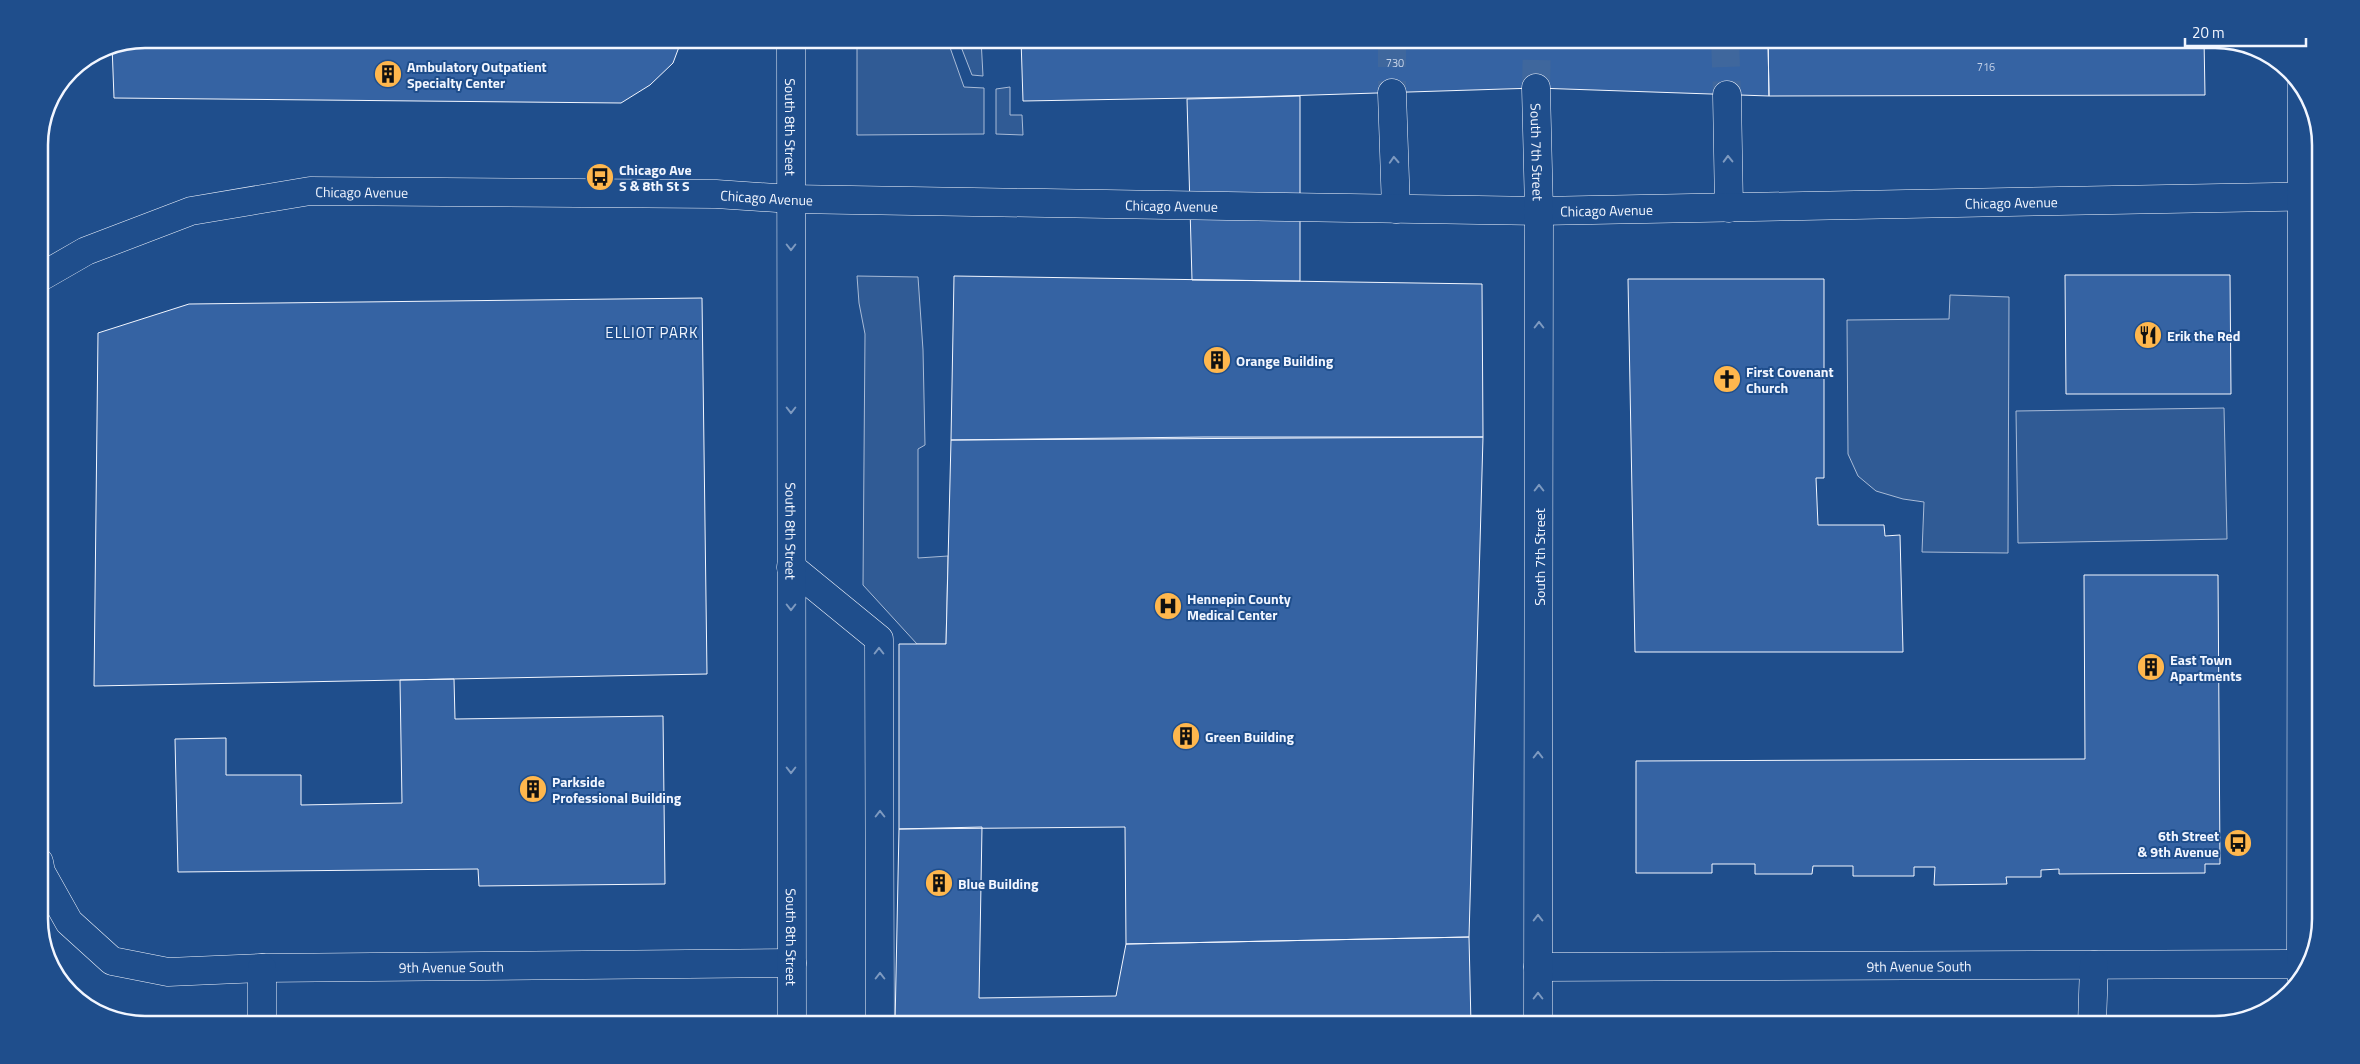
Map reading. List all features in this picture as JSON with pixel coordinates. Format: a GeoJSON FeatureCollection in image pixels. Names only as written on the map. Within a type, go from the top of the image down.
{"type":"FeatureCollection","features":[{"type":"Feature","properties":{"kind":"street","name":"South 8th Street"},"geometry":{"type":"LineString","coordinates":[[790,48],[792,1016]]}},
{"type":"Feature","properties":{"kind":"street","name":"South 7th Street"},"geometry":{"type":"LineString","coordinates":[[1536,88],[1539,211],[1538,1016]]}},
{"type":"Feature","properties":{"kind":"street"},"geometry":{"type":"LineString","coordinates":[[1392,93],[1396,209]]}},
{"type":"Feature","properties":{"kind":"street"},"geometry":{"type":"LineString","coordinates":[[1727,95],[1729,208]]}},
{"type":"Feature","properties":{"kind":"street"},"geometry":{"type":"LineString","coordinates":[[2301,966],[2312,196],[2304,104]]}},
{"type":"Feature","properties":{"kind":"street","name":"Chicago Avenue"},"geometry":{"type":"LineString","coordinates":[[48,273],[86,251],[191,211],[310,191],[716,194],[791,199],[1539,211],[2312,196]]}},
{"type":"Feature","properties":{"kind":"street"},"geometry":{"type":"LineString","coordinates":[[791,567],[879,639],[880,1016]]}},
{"type":"Feature","properties":{"kind":"street","name":"9th Avenue South"},"geometry":{"type":"LineString","coordinates":[[48,884],[69,922],[112,960],[168,972],[262,968],[792,963]]}},
{"type":"Feature","properties":{"kind":"street"},"geometry":{"type":"LineString","coordinates":[[2092,1016],[2094,965]]}},
{"type":"Feature","properties":{"kind":"street","name":"9th Avenue South"},"geometry":{"type":"LineString","coordinates":[[1538,966],[2094,965],[2299,970]]}},
{"type":"Feature","properties":{"kind":"street"},"geometry":{"type":"LineString","coordinates":[[262,968],[262,1016]]}},
{"type":"Feature","properties":{"kind":"shaded area"},"geometry":{"type":"Polygon","coordinates":[[[857,48],[950,48],[964,87],[984,88],[984,134],[857,135],[857,48]]]}},
{"type":"Feature","properties":{"kind":"shaded area"},"geometry":{"type":"Polygon","coordinates":[[[962,48],[981,48],[983,76],[972,75],[962,48]]]}},
{"type":"Feature","properties":{"kind":"shaded area"},"geometry":{"type":"Polygon","coordinates":[[[1010,87],[1010,115],[1022,115],[1023,135],[996,134],[996,89],[1010,87]]]}},
{"type":"Feature","properties":{"kind":"shaded area"},"geometry":{"type":"Polygon","coordinates":[[[857,276],[918,277],[923,350],[925,445],[918,449],[918,558],[948,556],[946,644],[917,644],[863,585],[865,334],[859,303],[857,276]]]}},
{"type":"Feature","properties":{"kind":"shaded area"},"geometry":{"type":"Polygon","coordinates":[[[1950,295],[2009,297],[2008,553],[1922,552],[1924,502],[1903,499],[1876,491],[1858,476],[1848,454],[1847,320],[1949,319],[1950,295]]]}},
{"type":"Feature","properties":{"kind":"shaded area"},"geometry":{"type":"Polygon","coordinates":[[[2224,408],[2227,539],[2018,543],[2016,411],[2224,408]]]}},
{"type":"Feature","properties":{"kind":"building","name":"Ambulatory Outpatient Specialty Center"},"geometry":{"type":"Polygon","coordinates":[[[132,48],[679,48],[673,63],[650,85],[621,103],[114,98],[112,53],[132,48]]]}},
{"type":"Feature","properties":{"kind":"building"},"geometry":{"type":"Polygon","coordinates":[[[1021,48],[1768,48],[1769,96],[1536,88],[1250,97],[1023,101],[1021,48]]]}},
{"type":"Feature","properties":{"kind":"building"},"geometry":{"type":"Polygon","coordinates":[[[1768,48],[2204,48],[2205,95],[1769,96],[1768,48]]]}},
{"type":"Feature","properties":{"kind":"building"},"geometry":{"type":"Polygon","coordinates":[[[1300,96],[1300,281],[1192,280],[1187,99],[1300,96]]]}},
{"type":"Feature","properties":{"kind":"building","name":"Erik the Red"},"geometry":{"type":"Polygon","coordinates":[[[2065,275],[2230,275],[2231,394],[2066,394],[2065,275]]]}},
{"type":"Feature","properties":{"kind":"building","name":"Orange Building"},"geometry":{"type":"Polygon","coordinates":[[[954,276],[1482,284],[1483,437],[951,440],[954,276]]]}},
{"type":"Feature","properties":{"kind":"building","name":"First Covenant Church"},"geometry":{"type":"Polygon","coordinates":[[[1628,279],[1824,279],[1824,478],[1816,478],[1818,525],[1884,525],[1885,536],[1900,535],[1903,652],[1635,652],[1628,279]]]}},
{"type":"Feature","properties":{"kind":"building"},"geometry":{"type":"Polygon","coordinates":[[[702,298],[707,674],[94,686],[98,333],[189,304],[702,298]]]}},
{"type":"Feature","properties":{"kind":"building","name":"Green Building"},"geometry":{"type":"Polygon","coordinates":[[[1204,437],[1483,437],[1469,937],[1126,944],[1125,827],[899,829],[899,644],[946,644],[951,440],[1204,437]]]}},
{"type":"Feature","properties":{"kind":"building","name":"East Town Apartments"},"geometry":{"type":"Polygon","coordinates":[[[2084,575],[2218,575],[2220,864],[2205,864],[2205,873],[2059,874],[2059,869],[2041,870],[2041,877],[2006,877],[2007,884],[1934,885],[1935,867],[1914,867],[1914,876],[1853,876],[1853,866],[1813,866],[1812,874],[1755,874],[1755,864],[1712,864],[1712,873],[1636,873],[1636,761],[2085,759],[2084,575]]]}},
{"type":"Feature","properties":{"kind":"building","name":"Parkside Professional Building"},"geometry":{"type":"Polygon","coordinates":[[[454,679],[455,719],[663,716],[665,884],[479,886],[478,869],[178,872],[175,739],[226,738],[226,775],[301,775],[301,805],[402,803],[400,680],[454,679]]]}},
{"type":"Feature","properties":{"kind":"building","name":"Blue Building"},"geometry":{"type":"Polygon","coordinates":[[[982,827],[979,998],[1116,996],[1126,944],[1469,937],[1471,1016],[895,1016],[899,829],[982,827]]]}},
{"type":"Feature","properties":{"kind":"tunnel"},"geometry":{"type":"LineString","coordinates":[[1392,48],[1392,93]]}},
{"type":"Feature","properties":{"kind":"tunnel"},"geometry":{"type":"LineString","coordinates":[[1536,88],[1537,48]]}},
{"type":"Feature","properties":{"kind":"tunnel"},"geometry":{"type":"LineString","coordinates":[[1725,48],[1727,95]]}},
{"type":"Feature","properties":{"kind":"place","name":"Ambulatory Outpatient Specialty Center"},"geometry":{"type":"Point","coordinates":[388,74]}},
{"type":"Feature","properties":{"kind":"place","name":"Chicago Ave S & 8th St S"},"geometry":{"type":"Point","coordinates":[600,177]}},
{"type":"Feature","properties":{"kind":"place","name":"Erik the Red"},"geometry":{"type":"Point","coordinates":[2148,335]}},
{"type":"Feature","properties":{"kind":"place","name":"Orange Building"},"geometry":{"type":"Point","coordinates":[1217,360]}},
{"type":"Feature","properties":{"kind":"place","name":"First Covenant Church"},"geometry":{"type":"Point","coordinates":[1727,379]}},
{"type":"Feature","properties":{"kind":"place","name":"Hennepin County Medical Center"},"geometry":{"type":"Point","coordinates":[1168,606]}},
{"type":"Feature","properties":{"kind":"place","name":"East Town Apartments"},"geometry":{"type":"Point","coordinates":[2151,667]}},
{"type":"Feature","properties":{"kind":"place","name":"Green Building"},"geometry":{"type":"Point","coordinates":[1186,736]}},
{"type":"Feature","properties":{"kind":"place","name":"Parkside Professional Building"},"geometry":{"type":"Point","coordinates":[533,789]}},
{"type":"Feature","properties":{"kind":"place","name":"6th Street & 9th Avenue"},"geometry":{"type":"Point","coordinates":[2238,843]}},
{"type":"Feature","properties":{"kind":"place","name":"Blue Building"},"geometry":{"type":"Point","coordinates":[939,883]}},
{"type":"Feature","properties":{"kind":"district","name":"ELLIOT PARK"},"geometry":{"type":"Point","coordinates":[652,332]}}]}
